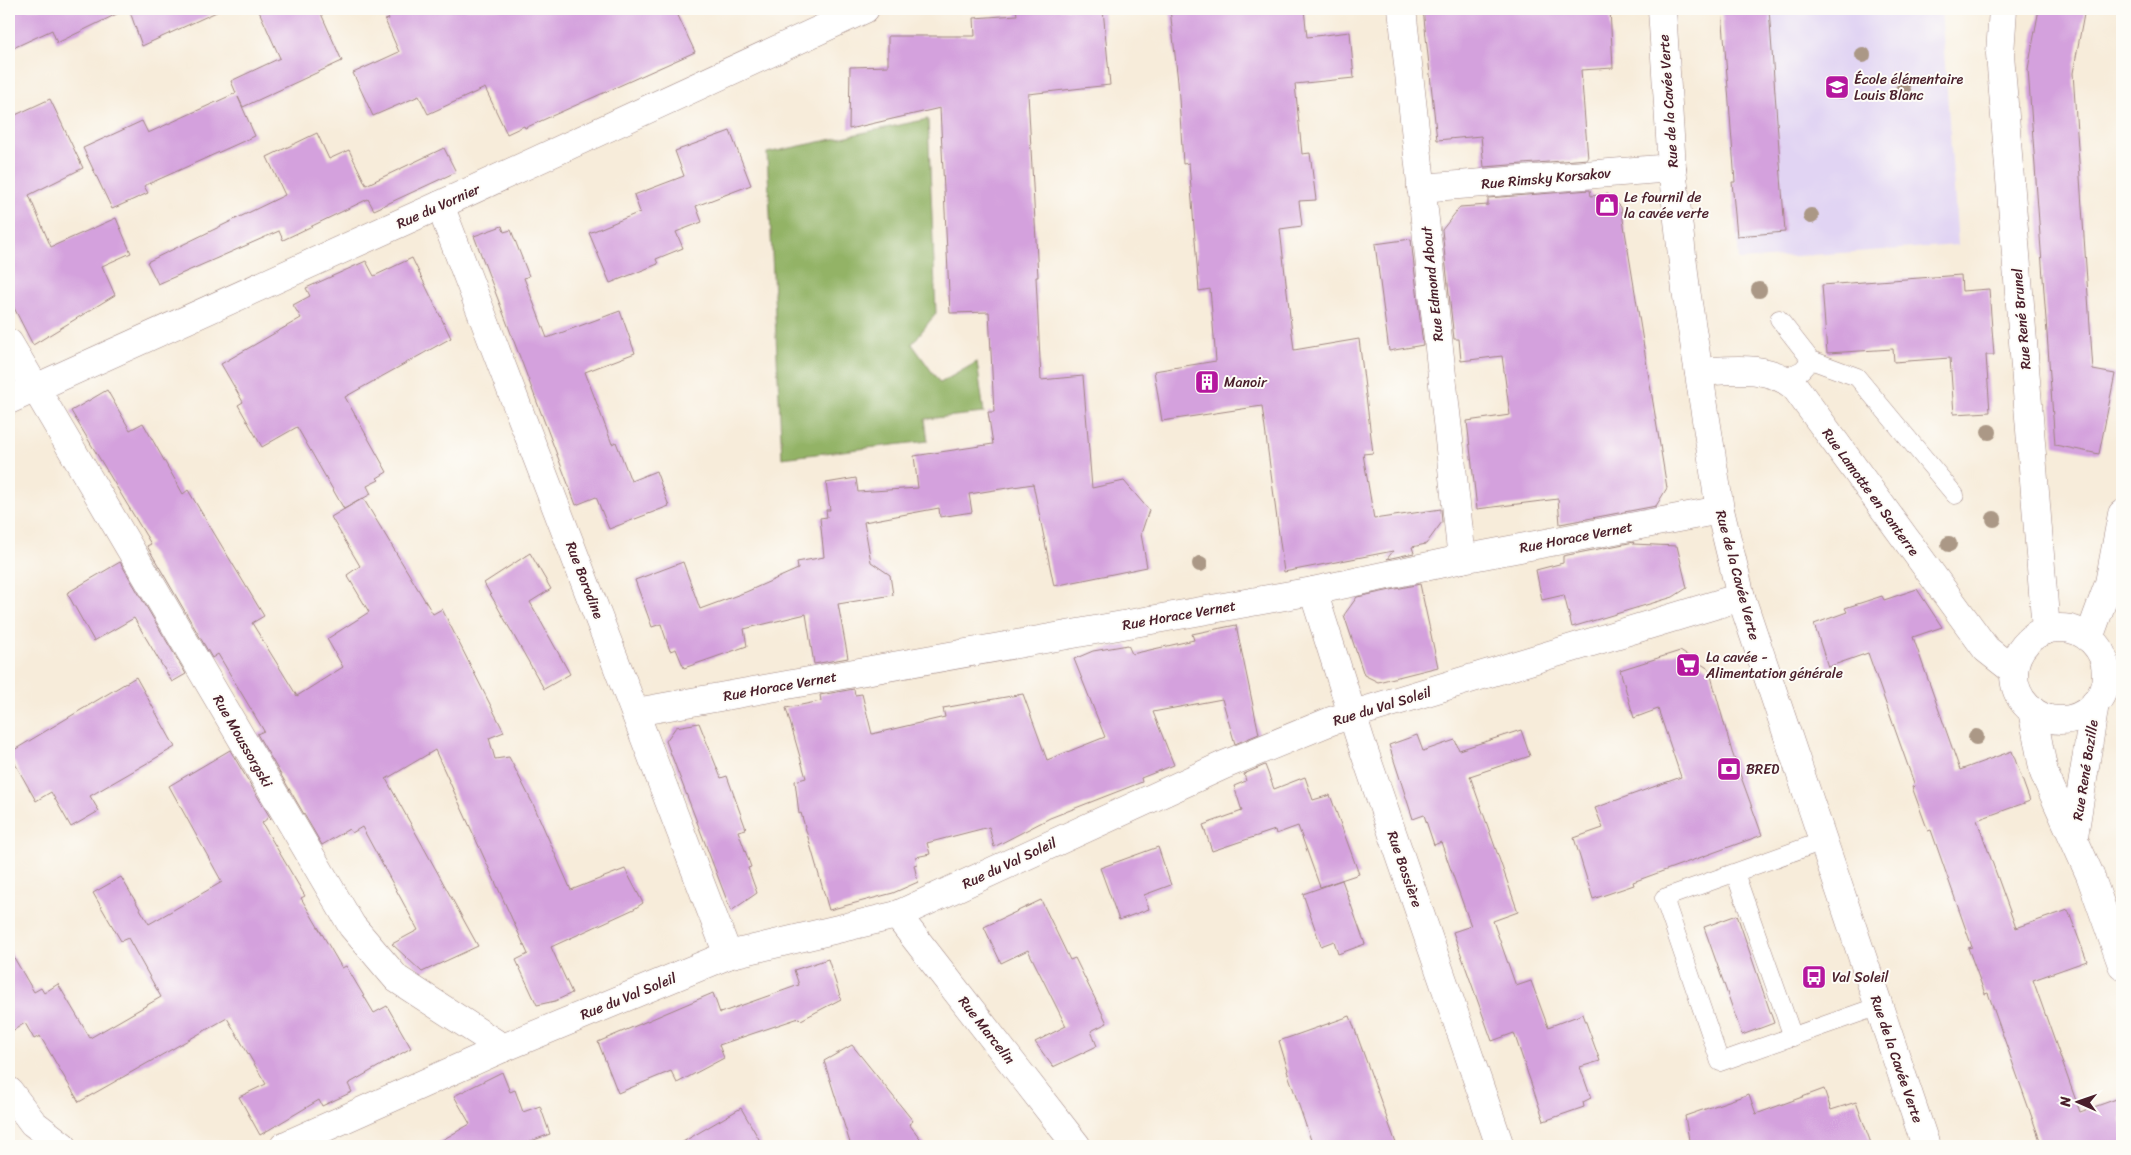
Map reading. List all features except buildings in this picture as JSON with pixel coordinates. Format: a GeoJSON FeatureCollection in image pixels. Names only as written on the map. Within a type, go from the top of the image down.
{"type":"FeatureCollection","features":[{"type":"Feature","properties":{"kind":"street","name":"Rue du Vornier"},"geometry":{"type":"LineString","coordinates":[[9,400],[440,205],[833,16],[865,9]]}},
{"type":"Feature","properties":{"kind":"street","name":"Rue Edmond About"},"geometry":{"type":"LineString","coordinates":[[1402,9],[1462,559]]}},
{"type":"Feature","properties":{"kind":"street","name":"Rue de la Cavée Verte"},"geometry":{"type":"LineString","coordinates":[[1662,9],[1672,168],[1686,290],[1720,510],[1741,597],[1926,1146]]}},
{"type":"Feature","properties":{"kind":"street","name":"Rue René Brunel"},"geometry":{"type":"LineString","coordinates":[[2003,9],[2000,54],[2046,630]]}},
{"type":"Feature","properties":{"kind":"street","name":"Rue Rimsky Korsakov"},"geometry":{"type":"LineString","coordinates":[[1421,188],[1672,168]]}},
{"type":"Feature","properties":{"kind":"street","name":"Rue Borodine"},"geometry":{"type":"LineString","coordinates":[[440,205],[728,955]]}},
{"type":"Feature","properties":{"kind":"street","name":"Rue Moussorgski"},"geometry":{"type":"LineString","coordinates":[[9,343],[352,926],[397,979],[503,1048]]}},
{"type":"Feature","properties":{"kind":"street"},"geometry":{"type":"LineString","coordinates":[[1699,372],[1746,369],[1785,378]]}},
{"type":"Feature","properties":{"kind":"street","name":"Rue Lamotte en Santerre"},"geometry":{"type":"LineString","coordinates":[[1785,378],[1794,387],[1986,650],[2014,672]]}},
{"type":"Feature","properties":{"kind":"street","name":"Rue Horace Vernet"},"geometry":{"type":"LineString","coordinates":[[636,712],[1313,591],[1462,559],[1720,510]]}},
{"type":"Feature","properties":{"kind":"street"},"geometry":{"type":"LineString","coordinates":[[2090,638],[2109,583],[2122,514]]}},
{"type":"Feature","properties":{"kind":"street","name":"Rue Bossière"},"geometry":{"type":"LineString","coordinates":[[1313,591],[1360,739],[1500,1146]]}},
{"type":"Feature","properties":{"kind":"street","name":"Rue du Val Soleil"},"geometry":{"type":"LineString","coordinates":[[284,1146],[503,1048],[728,955],[897,915],[1224,765],[1353,714],[1741,597]]}},
{"type":"Feature","properties":{"kind":"street"},"geometry":{"type":"LineString","coordinates":[[2068,629],[2090,638],[2099,649],[2104,662],[2106,677],[2103,690],[2095,703],[2085,712],[2072,718],[2051,718],[2032,710],[2022,700],[2015,686],[2016,658],[2024,646],[2034,636],[2046,630],[2068,629]]}},
{"type":"Feature","properties":{"kind":"street","name":"Rue René Bazille"},"geometry":{"type":"LineString","coordinates":[[2074,836],[2095,703]]}},
{"type":"Feature","properties":{"kind":"street","name":"Rue René Bazille"},"geometry":{"type":"LineString","coordinates":[[2032,710],[2044,773],[2074,836],[2122,965]]}},
{"type":"Feature","properties":{"kind":"street","name":"Rue Marcelin"},"geometry":{"type":"LineString","coordinates":[[897,915],[1077,1146]]}},
{"type":"Feature","properties":{"kind":"street"},"geometry":{"type":"LineString","coordinates":[[9,1091],[34,1124],[63,1146]]}},
{"type":"Feature","properties":{"kind":"lane"},"geometry":{"type":"LineString","coordinates":[[1779,319],[1811,360],[1857,377],[1955,495]]}},
{"type":"Feature","properties":{"kind":"lane"},"geometry":{"type":"LineString","coordinates":[[1785,378],[1802,370],[1811,360]]}},
{"type":"Feature","properties":{"kind":"lane"},"geometry":{"type":"LineString","coordinates":[[1823,841],[1664,898],[1720,1062],[1879,1006]]}},
{"type":"Feature","properties":{"kind":"lane"},"geometry":{"type":"LineString","coordinates":[[1735,873],[1792,1037]]}},
{"type":"Feature","properties":{"kind":"shaded area","name":"École élémentaire Louis Blanc"},"geometry":{"type":"Polygon","coordinates":[[[1722,9],[1941,9],[1958,245],[1739,260],[1722,9]]]}},
{"type":"Feature","properties":{"kind":"green space"},"geometry":{"type":"Polygon","coordinates":[[[928,119],[936,313],[912,344],[940,383],[977,362],[984,413],[925,419],[928,441],[782,458],[767,153],[928,119]]]}},
{"type":"Feature","properties":{"kind":"place","name":"École élémentaire Louis Blanc"},"geometry":{"type":"Point","coordinates":[1837,87]}},
{"type":"Feature","properties":{"kind":"place","name":"Le fournil de la cavée verte"},"geometry":{"type":"Point","coordinates":[1607,205]}},
{"type":"Feature","properties":{"kind":"place","name":"Manoir"},"geometry":{"type":"Point","coordinates":[1207,382]}},
{"type":"Feature","properties":{"kind":"place","name":"La cavée - Alimentation générale"},"geometry":{"type":"Point","coordinates":[1688,665]}},
{"type":"Feature","properties":{"kind":"place","name":"BRED"},"geometry":{"type":"Point","coordinates":[1729,769]}},
{"type":"Feature","properties":{"kind":"place","name":"Val Soleil"},"geometry":{"type":"Point","coordinates":[1814,977]}}]}
